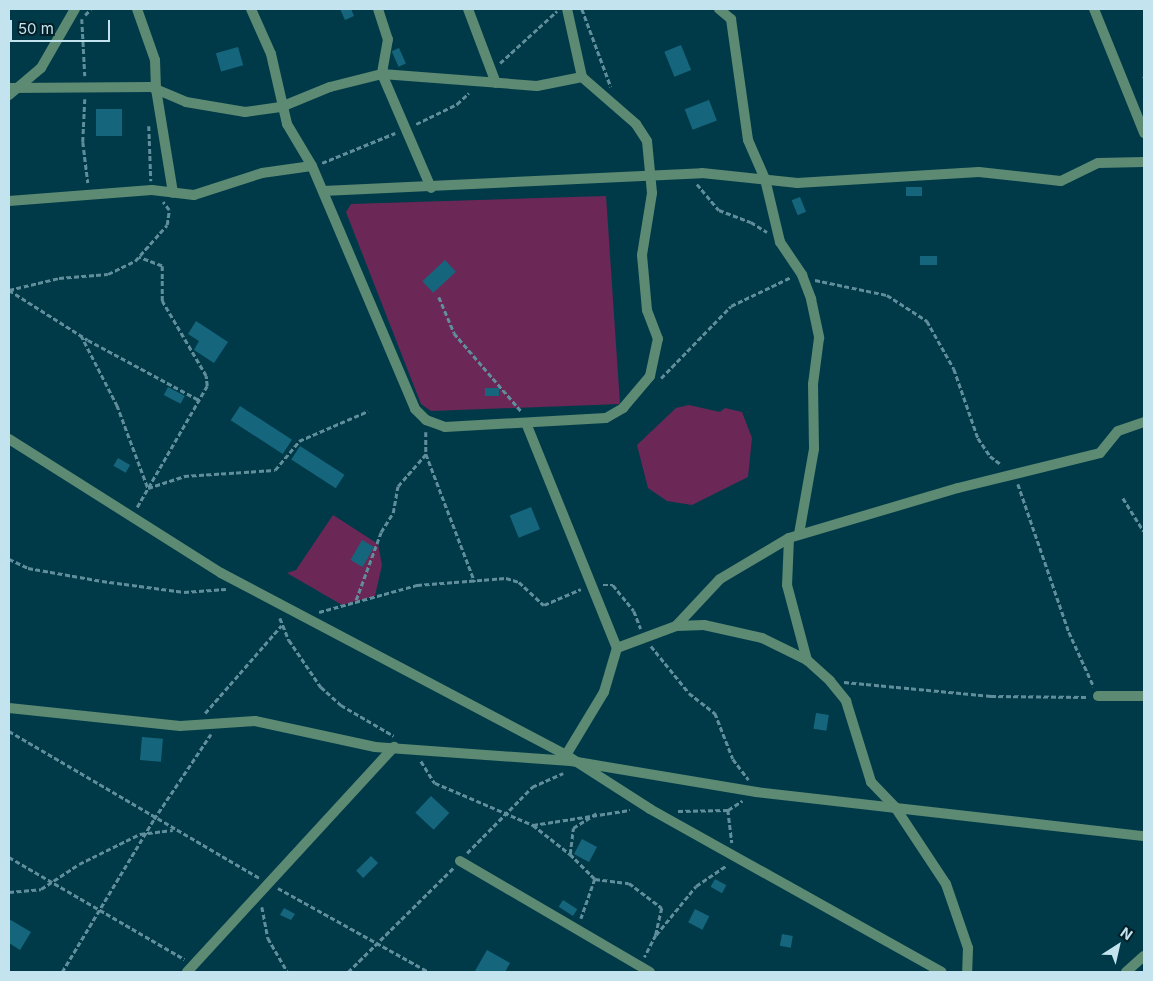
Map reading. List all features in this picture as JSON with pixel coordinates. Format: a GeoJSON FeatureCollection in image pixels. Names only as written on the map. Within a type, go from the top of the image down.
{"type":"FeatureCollection","features":[{"type":"Feature","properties":{"kind":"street"},"geometry":{"type":"LineString","coordinates":[[11,90],[40,68],[75,9]]}},
{"type":"Feature","properties":{"kind":"street"},"geometry":{"type":"LineString","coordinates":[[137,9],[155,60],[156,89],[173,193]]}},
{"type":"Feature","properties":{"kind":"street"},"geometry":{"type":"LineString","coordinates":[[251,9],[271,54],[281,107],[312,166],[414,409],[426,420],[444,427],[606,418],[623,408],[650,376],[658,339],[647,310],[642,255],[652,175],[647,141],[636,124],[582,77],[567,9]]}},
{"type":"Feature","properties":{"kind":"street"},"geometry":{"type":"LineString","coordinates":[[378,9],[388,39],[382,74],[407,128],[431,188]]}},
{"type":"Feature","properties":{"kind":"street"},"geometry":{"type":"LineString","coordinates":[[468,9],[496,83]]}},
{"type":"Feature","properties":{"kind":"street"},"geometry":{"type":"LineString","coordinates":[[719,9],[731,19],[748,140],[765,180],[780,242],[801,274],[819,338],[813,384],[814,449],[794,536],[788,585],[807,660]]}},
{"type":"Feature","properties":{"kind":"street"},"geometry":{"type":"LineString","coordinates":[[1094,9],[1144,133]]}},
{"type":"Feature","properties":{"kind":"street"},"geometry":{"type":"LineString","coordinates":[[11,90],[86,86],[156,89],[212,108],[245,112],[281,107],[330,87],[382,74],[480,83],[553,85],[582,77]]}},
{"type":"Feature","properties":{"kind":"street"},"geometry":{"type":"LineString","coordinates":[[323,191],[431,188],[688,174],[796,183],[979,172],[1061,181],[1098,163],[1144,162]]}},
{"type":"Feature","properties":{"kind":"street"},"geometry":{"type":"LineString","coordinates":[[9,201],[89,197],[152,190],[194,195],[262,174],[312,166]]}},
{"type":"Feature","properties":{"kind":"street"},"geometry":{"type":"LineString","coordinates":[[676,626],[701,595],[720,579],[794,536],[1100,453],[1118,430],[1144,422]]}},
{"type":"Feature","properties":{"kind":"street"},"geometry":{"type":"LineString","coordinates":[[526,423],[593,584],[617,648],[604,692],[569,758]]}},
{"type":"Feature","properties":{"kind":"street"},"geometry":{"type":"LineString","coordinates":[[9,438],[131,517],[249,588],[569,758],[732,854],[942,972]]}},
{"type":"Feature","properties":{"kind":"street"},"geometry":{"type":"LineString","coordinates":[[617,648],[676,626],[704,625],[762,638],[807,660],[830,681],[846,701],[871,782],[895,807],[946,884],[968,948],[967,972]]}},
{"type":"Feature","properties":{"kind":"street"},"geometry":{"type":"LineString","coordinates":[[1098,696],[1144,696]]}},
{"type":"Feature","properties":{"kind":"street"},"geometry":{"type":"LineString","coordinates":[[9,708],[180,726],[255,721],[356,743],[395,743],[413,749],[569,758],[756,792],[895,807],[946,816],[1144,836]]}},
{"type":"Feature","properties":{"kind":"street"},"geometry":{"type":"LineString","coordinates":[[191,969],[270,884],[395,743]]}},
{"type":"Feature","properties":{"kind":"street"},"geometry":{"type":"LineString","coordinates":[[460,861],[576,932],[650,972]]}},
{"type":"Feature","properties":{"kind":"street"},"geometry":{"type":"LineString","coordinates":[[1126,972],[1144,956]]}},
{"type":"Feature","properties":{"kind":"path"},"geometry":{"type":"LineString","coordinates":[[86,9],[82,19],[86,86],[83,142],[89,197]]}},
{"type":"Feature","properties":{"kind":"path"},"geometry":{"type":"LineString","coordinates":[[492,70],[560,9]]}},
{"type":"Feature","properties":{"kind":"path"},"geometry":{"type":"LineString","coordinates":[[324,163],[407,128],[457,104],[480,83]]}},
{"type":"Feature","properties":{"kind":"path"},"geometry":{"type":"LineString","coordinates":[[688,174],[719,210],[751,222],[780,242]]}},
{"type":"Feature","properties":{"kind":"path"},"geometry":{"type":"LineString","coordinates":[[9,290],[59,278],[108,274],[139,257],[167,225],[170,210],[152,190]]}},
{"type":"Feature","properties":{"kind":"path"},"geometry":{"type":"LineString","coordinates":[[131,517],[207,386],[206,376],[162,301],[162,266],[139,257]]}},
{"type":"Feature","properties":{"kind":"path"},"geometry":{"type":"LineString","coordinates":[[658,382],[731,306],[801,274],[887,295],[927,321],[954,369],[978,438],[990,456],[1015,475],[1069,632],[1098,696],[991,696],[830,681]]}},
{"type":"Feature","properties":{"kind":"path"},"geometry":{"type":"LineString","coordinates":[[9,290],[81,335],[199,400]]}},
{"type":"Feature","properties":{"kind":"path"},"geometry":{"type":"LineString","coordinates":[[439,297],[454,333],[520,408],[526,423]]}},
{"type":"Feature","properties":{"kind":"path"},"geometry":{"type":"LineString","coordinates":[[81,335],[117,405],[148,488]]}},
{"type":"Feature","properties":{"kind":"path"},"geometry":{"type":"LineString","coordinates":[[148,488],[184,476],[274,470],[299,441],[368,411]]}},
{"type":"Feature","properties":{"kind":"path"},"geometry":{"type":"LineString","coordinates":[[426,420],[426,454],[475,582]]}},
{"type":"Feature","properties":{"kind":"path"},"geometry":{"type":"LineString","coordinates":[[356,601],[381,532],[394,512],[398,486],[426,454]]}},
{"type":"Feature","properties":{"kind":"path"},"geometry":{"type":"LineString","coordinates":[[1123,498],[1144,531]]}},
{"type":"Feature","properties":{"kind":"path"},"geometry":{"type":"LineString","coordinates":[[9,559],[28,568],[184,592],[249,588]]}},
{"type":"Feature","properties":{"kind":"path"},"geometry":{"type":"LineString","coordinates":[[304,617],[417,585],[475,582],[506,578],[520,582],[544,604],[593,584],[613,586],[634,611],[644,639],[689,693],[715,713],[733,759],[756,792]]}},
{"type":"Feature","properties":{"kind":"path"},"geometry":{"type":"LineString","coordinates":[[277,602],[281,626],[321,687],[341,705],[395,743]]}},
{"type":"Feature","properties":{"kind":"path"},"geometry":{"type":"LineString","coordinates":[[201,718],[281,626]]}},
{"type":"Feature","properties":{"kind":"path"},"geometry":{"type":"LineString","coordinates":[[62,972],[154,819],[219,723]]}},
{"type":"Feature","properties":{"kind":"path"},"geometry":{"type":"LineString","coordinates":[[9,731],[154,819],[429,972]]}},
{"type":"Feature","properties":{"kind":"path"},"geometry":{"type":"LineString","coordinates":[[413,749],[435,783],[533,824],[570,854],[595,880],[629,883],[657,902],[662,908],[656,935],[651,949],[635,964]]}},
{"type":"Feature","properties":{"kind":"path"},"geometry":{"type":"LineString","coordinates":[[656,935],[696,886],[723,870],[732,854],[728,810]]}},
{"type":"Feature","properties":{"kind":"path"},"geometry":{"type":"LineString","coordinates":[[570,854],[573,828],[598,812]]}},
{"type":"Feature","properties":{"kind":"path"},"geometry":{"type":"LineString","coordinates":[[9,892],[41,889],[79,864],[146,832],[175,830]]}},
{"type":"Feature","properties":{"kind":"path"},"geometry":{"type":"LineString","coordinates":[[9,857],[100,910],[191,969]]}},
{"type":"Feature","properties":{"kind":"path"},"geometry":{"type":"LineString","coordinates":[[576,932],[595,880]]}},
{"type":"Feature","properties":{"kind":"shaded area"},"geometry":{"type":"Polygon","coordinates":[[[606,196],[620,404],[431,411],[421,404],[346,212],[351,204],[606,196]]]}},
{"type":"Feature","properties":{"kind":"shaded area"},"geometry":{"type":"Polygon","coordinates":[[[689,405],[720,412],[725,408],[742,412],[752,438],[748,477],[692,505],[667,501],[648,488],[637,445],[676,408],[689,405]]]}},
{"type":"Feature","properties":{"kind":"shaded area"},"geometry":{"type":"Polygon","coordinates":[[[333,515],[378,544],[382,565],[375,596],[342,605],[287,573],[296,570],[333,515]]]}},
{"type":"Feature","properties":{"kind":"building"},"geometry":{"type":"Polygon","coordinates":[[[340,9],[351,9],[354,16],[345,20],[340,9]]]}},
{"type":"Feature","properties":{"kind":"building"},"geometry":{"type":"Polygon","coordinates":[[[681,45],[691,70],[674,77],[664,52],[681,45]]]}},
{"type":"Feature","properties":{"kind":"building"},"geometry":{"type":"Polygon","coordinates":[[[238,47],[243,65],[221,72],[216,53],[238,47]]]}},
{"type":"Feature","properties":{"kind":"building"},"geometry":{"type":"Polygon","coordinates":[[[399,48],[406,64],[399,67],[392,51],[399,48]]]}},
{"type":"Feature","properties":{"kind":"building"},"geometry":{"type":"Polygon","coordinates":[[[709,100],[717,121],[693,130],[685,109],[709,100]]]}},
{"type":"Feature","properties":{"kind":"building"},"geometry":{"type":"Polygon","coordinates":[[[96,109],[122,109],[122,136],[96,136],[96,109]]]}},
{"type":"Feature","properties":{"kind":"building"},"geometry":{"type":"Polygon","coordinates":[[[906,187],[922,187],[922,196],[906,196],[906,187]]]}},
{"type":"Feature","properties":{"kind":"building"},"geometry":{"type":"Polygon","coordinates":[[[800,197],[806,212],[798,215],[792,200],[800,197]]]}},
{"type":"Feature","properties":{"kind":"building"},"geometry":{"type":"Polygon","coordinates":[[[920,256],[937,256],[937,265],[920,265],[920,256]]]}},
{"type":"Feature","properties":{"kind":"building"},"geometry":{"type":"Polygon","coordinates":[[[445,260],[456,272],[433,293],[422,281],[445,260]]]}},
{"type":"Feature","properties":{"kind":"building"},"geometry":{"type":"Polygon","coordinates":[[[196,321],[228,342],[214,363],[194,350],[199,341],[188,334],[196,321]]]}},
{"type":"Feature","properties":{"kind":"building"},"geometry":{"type":"Polygon","coordinates":[[[168,387],[185,396],[181,404],[164,395],[168,387]]]}},
{"type":"Feature","properties":{"kind":"building"},"geometry":{"type":"Polygon","coordinates":[[[485,388],[499,388],[499,396],[485,396],[485,388]]]}},
{"type":"Feature","properties":{"kind":"building"},"geometry":{"type":"Polygon","coordinates":[[[240,406],[292,440],[283,454],[231,420],[240,406]]]}},
{"type":"Feature","properties":{"kind":"building"},"geometry":{"type":"Polygon","coordinates":[[[300,446],[344,475],[336,488],[291,459],[300,446]]]}},
{"type":"Feature","properties":{"kind":"building"},"geometry":{"type":"Polygon","coordinates":[[[118,458],[130,465],[126,473],[114,466],[118,458]]]}},
{"type":"Feature","properties":{"kind":"building"},"geometry":{"type":"Polygon","coordinates":[[[531,507],[540,529],[519,538],[510,516],[531,507]]]}},
{"type":"Feature","properties":{"kind":"building"},"geometry":{"type":"Polygon","coordinates":[[[362,540],[374,547],[363,567],[350,560],[362,540]]]}},
{"type":"Feature","properties":{"kind":"building"},"geometry":{"type":"Polygon","coordinates":[[[816,713],[829,715],[826,731],[813,729],[816,713]]]}},
{"type":"Feature","properties":{"kind":"building"},"geometry":{"type":"Polygon","coordinates":[[[142,737],[163,739],[161,762],[140,760],[142,737]]]}},
{"type":"Feature","properties":{"kind":"building"},"geometry":{"type":"Polygon","coordinates":[[[431,796],[449,813],[434,830],[415,813],[431,796]]]}},
{"type":"Feature","properties":{"kind":"building"},"geometry":{"type":"Polygon","coordinates":[[[582,839],[597,847],[589,862],[574,854],[582,839]]]}},
{"type":"Feature","properties":{"kind":"building"},"geometry":{"type":"Polygon","coordinates":[[[371,856],[378,863],[363,878],[356,871],[371,856]]]}},
{"type":"Feature","properties":{"kind":"building"},"geometry":{"type":"Polygon","coordinates":[[[715,879],[726,885],[722,893],[711,887],[715,879]]]}},
{"type":"Feature","properties":{"kind":"building"},"geometry":{"type":"Polygon","coordinates":[[[563,900],[577,909],[573,916],[559,907],[563,900]]]}},
{"type":"Feature","properties":{"kind":"building"},"geometry":{"type":"Polygon","coordinates":[[[284,908],[295,914],[291,920],[280,915],[284,908]]]}},
{"type":"Feature","properties":{"kind":"building"},"geometry":{"type":"Polygon","coordinates":[[[695,909],[709,916],[702,930],[688,922],[695,909]]]}},
{"type":"Feature","properties":{"kind":"building"},"geometry":{"type":"Polygon","coordinates":[[[9,919],[31,932],[20,950],[9,943],[9,919]]]}},
{"type":"Feature","properties":{"kind":"building"},"geometry":{"type":"Polygon","coordinates":[[[782,934],[793,936],[791,948],[780,946],[782,934]]]}},
{"type":"Feature","properties":{"kind":"building"},"geometry":{"type":"Polygon","coordinates":[[[487,950],[510,963],[505,972],[475,971],[487,950]]]}}]}
